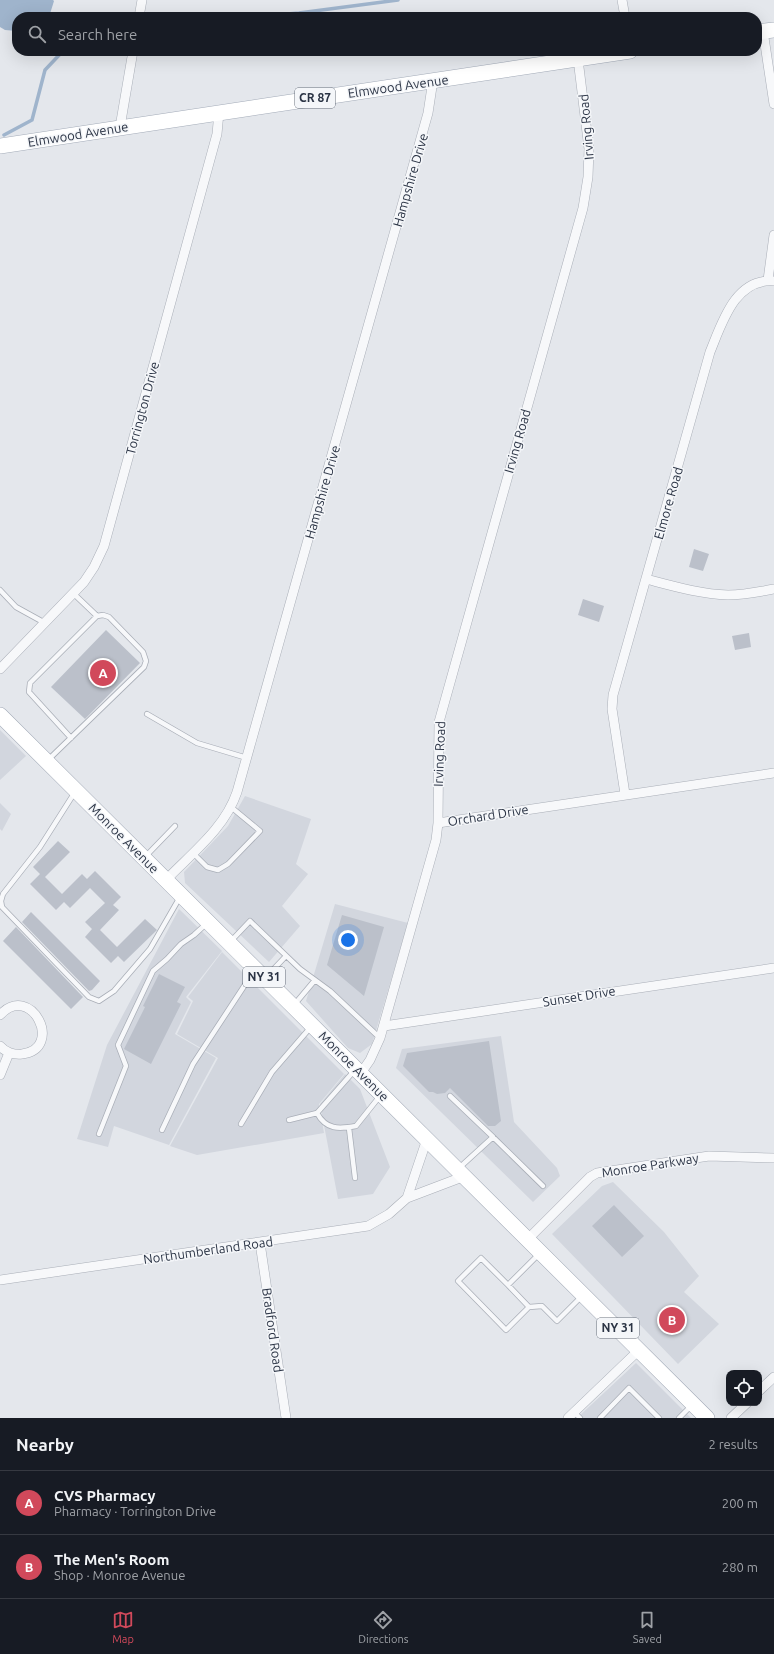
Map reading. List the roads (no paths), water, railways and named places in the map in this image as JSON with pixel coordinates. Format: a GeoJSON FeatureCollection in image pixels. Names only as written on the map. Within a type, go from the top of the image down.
{"type":"FeatureCollection","features":[{"type":"Feature","properties":{"kind":"main road","name":"Elmwood Avenue"},"geometry":{"type":"LineString","coordinates":[[0,146],[598,56]]}},
{"type":"Feature","properties":{"kind":"main road","name":"Monroe Avenue"},"geometry":{"type":"LineString","coordinates":[[0,715],[708,1418]]}},
{"type":"Feature","properties":{"kind":"street"},"geometry":{"type":"LineString","coordinates":[[140,12],[142,0]]}},
{"type":"Feature","properties":{"kind":"street"},"geometry":{"type":"LineString","coordinates":[[622,0],[624,12]]}},
{"type":"Feature","properties":{"kind":"street"},"geometry":{"type":"LineString","coordinates":[[765,31],[774,104]]}},
{"type":"Feature","properties":{"kind":"street"},"geometry":{"type":"LineString","coordinates":[[120,127],[132,56]]}},
{"type":"Feature","properties":{"kind":"street","name":"Irving Road"},"geometry":{"type":"LineString","coordinates":[[438,823],[438,722],[583,208],[588,177],[589,149],[578,59]]}},
{"type":"Feature","properties":{"kind":"street","name":"Hampshire Drive"},"geometry":{"type":"LineString","coordinates":[[166,880],[221,822],[231,807],[247,758],[428,113],[433,80]]}},
{"type":"Feature","properties":{"kind":"street","name":"Torrington Drive"},"geometry":{"type":"LineString","coordinates":[[0,669],[74,594],[94,567],[104,546],[215,142],[219,123],[219,112]]}},
{"type":"Feature","properties":{"kind":"street","name":"Elmore Road"},"geometry":{"type":"LineString","coordinates":[[625,794],[612,701],[710,352],[728,309],[738,295],[752,285],[771,280],[774,235]]}},
{"type":"Feature","properties":{"kind":"street"},"geometry":{"type":"LineString","coordinates":[[646,579],[682,589],[703,593],[728,595],[774,589]]}},
{"type":"Feature","properties":{"kind":"street","name":"Orchard Drive"},"geometry":{"type":"LineString","coordinates":[[359,1070],[370,1060],[384,1026],[436,840],[438,823],[774,773]]}},
{"type":"Feature","properties":{"kind":"street","name":"Sunset Drive"},"geometry":{"type":"LineString","coordinates":[[384,1026],[774,968]]}},
{"type":"Feature","properties":{"kind":"street"},"geometry":{"type":"LineString","coordinates":[[0,1015],[11,1007],[19,1006],[28,1008],[39,1018],[43,1032],[37,1047],[24,1054],[16,1055],[9,1053],[0,1046]]}},
{"type":"Feature","properties":{"kind":"street"},"geometry":{"type":"LineString","coordinates":[[0,1075],[9,1053]]}},
{"type":"Feature","properties":{"kind":"street","name":"Northumberland Road"},"geometry":{"type":"LineString","coordinates":[[406,1198],[427,1139]]}},
{"type":"Feature","properties":{"kind":"street","name":"Monroe Parkway"},"geometry":{"type":"LineString","coordinates":[[528,1239],[590,1177],[597,1173],[709,1156],[774,1158]]}},
{"type":"Feature","properties":{"kind":"street","name":"Northumberland Road"},"geometry":{"type":"LineString","coordinates":[[0,1280],[368,1226],[389,1214],[406,1198],[462,1173]]}},
{"type":"Feature","properties":{"kind":"street","name":"Bradford Road"},"geometry":{"type":"LineString","coordinates":[[260,1243],[286,1418]]}},
{"type":"Feature","properties":{"kind":"street"},"geometry":{"type":"LineString","coordinates":[[574,1416],[639,1350]]}},
{"type":"Feature","properties":{"kind":"street"},"geometry":{"type":"LineString","coordinates":[[762,1388],[774,1377]]}},
{"type":"Feature","properties":{"kind":"street"},"geometry":{"type":"LineString","coordinates":[[731,1418],[744,1406]]}},
{"type":"Feature","properties":{"kind":"lane"},"geometry":{"type":"LineString","coordinates":[[0,590],[16,607],[45,623]]}},
{"type":"Feature","properties":{"kind":"lane"},"geometry":{"type":"LineString","coordinates":[[74,594],[97,616]]}},
{"type":"Feature","properties":{"kind":"lane"},"geometry":{"type":"LineString","coordinates":[[46,761],[71,738],[144,667],[146,661],[143,652],[109,617],[102,615],[97,616],[30,683],[30,692],[71,738]]}},
{"type":"Feature","properties":{"kind":"lane"},"geometry":{"type":"LineString","coordinates":[[147,714],[197,743],[247,758]]}},
{"type":"Feature","properties":{"kind":"lane"},"geometry":{"type":"LineString","coordinates":[[76,791],[40,847],[3,894],[1,901],[2,907],[89,997],[99,1001],[114,991],[150,949],[181,895]]}},
{"type":"Feature","properties":{"kind":"lane"},"geometry":{"type":"LineString","coordinates":[[192,852],[207,867],[218,870],[228,864],[260,831],[231,807]]}},
{"type":"Feature","properties":{"kind":"lane"},"geometry":{"type":"LineString","coordinates":[[144,858],[175,826]]}},
{"type":"Feature","properties":{"kind":"lane"},"geometry":{"type":"LineString","coordinates":[[229,942],[250,921],[300,969],[330,991],[380,1038]]}},
{"type":"Feature","properties":{"kind":"lane"},"geometry":{"type":"LineString","coordinates":[[99,1134],[126,1066],[118,1045],[153,971],[167,960],[181,944],[209,922]]}},
{"type":"Feature","properties":{"kind":"lane"},"geometry":{"type":"LineString","coordinates":[[162,1130],[194,1064],[260,973],[286,956]]}},
{"type":"Feature","properties":{"kind":"lane"},"geometry":{"type":"LineString","coordinates":[[293,1006],[315,980]]}},
{"type":"Feature","properties":{"kind":"lane"},"geometry":{"type":"LineString","coordinates":[[241,1124],[272,1072],[313,1025]]}},
{"type":"Feature","properties":{"kind":"lane"},"geometry":{"type":"LineString","coordinates":[[289,1120],[317,1113],[359,1070]]}},
{"type":"Feature","properties":{"kind":"lane"},"geometry":{"type":"LineString","coordinates":[[317,1113],[320,1120],[332,1128],[339,1129],[356,1126],[382,1093]]}},
{"type":"Feature","properties":{"kind":"lane"},"geometry":{"type":"LineString","coordinates":[[450,1096],[543,1186]]}},
{"type":"Feature","properties":{"kind":"lane"},"geometry":{"type":"LineString","coordinates":[[348,1128],[355,1178]]}},
{"type":"Feature","properties":{"kind":"lane"},"geometry":{"type":"LineString","coordinates":[[462,1173],[493,1137]]}},
{"type":"Feature","properties":{"kind":"lane"},"geometry":{"type":"LineString","coordinates":[[508,1285],[541,1252]]}},
{"type":"Feature","properties":{"kind":"lane"},"geometry":{"type":"LineString","coordinates":[[529,1307],[481,1258],[458,1281],[506,1330],[529,1307],[542,1306],[558,1321],[584,1294]]}},
{"type":"Feature","properties":{"kind":"lane"},"geometry":{"type":"LineString","coordinates":[[600,1418],[629,1388],[659,1418]]}},
{"type":"Feature","properties":{"kind":"lane"},"geometry":{"type":"LineString","coordinates":[[679,1418],[693,1404]]}},
{"type":"Feature","properties":{"kind":"water"},"geometry":{"type":"Polygon","coordinates":[[[0,0],[54,1],[51,12],[12,12],[12,31],[5,30],[0,27],[0,0]]]}},
{"type":"Feature","properties":{"kind":"waterway"},"geometry":{"type":"LineString","coordinates":[[307,12],[398,0]]}},
{"type":"Feature","properties":{"kind":"waterway"},"geometry":{"type":"LineString","coordinates":[[4,135],[32,120],[45,70],[58,56]]}},
{"type":"Feature","properties":{"kind":"place","name":"CVS Pharmacy"},"geometry":{"type":"Point","coordinates":[103,673]}},
{"type":"Feature","properties":{"kind":"place","name":"The Men's Room"},"geometry":{"type":"Point","coordinates":[672,1320]}}]}
